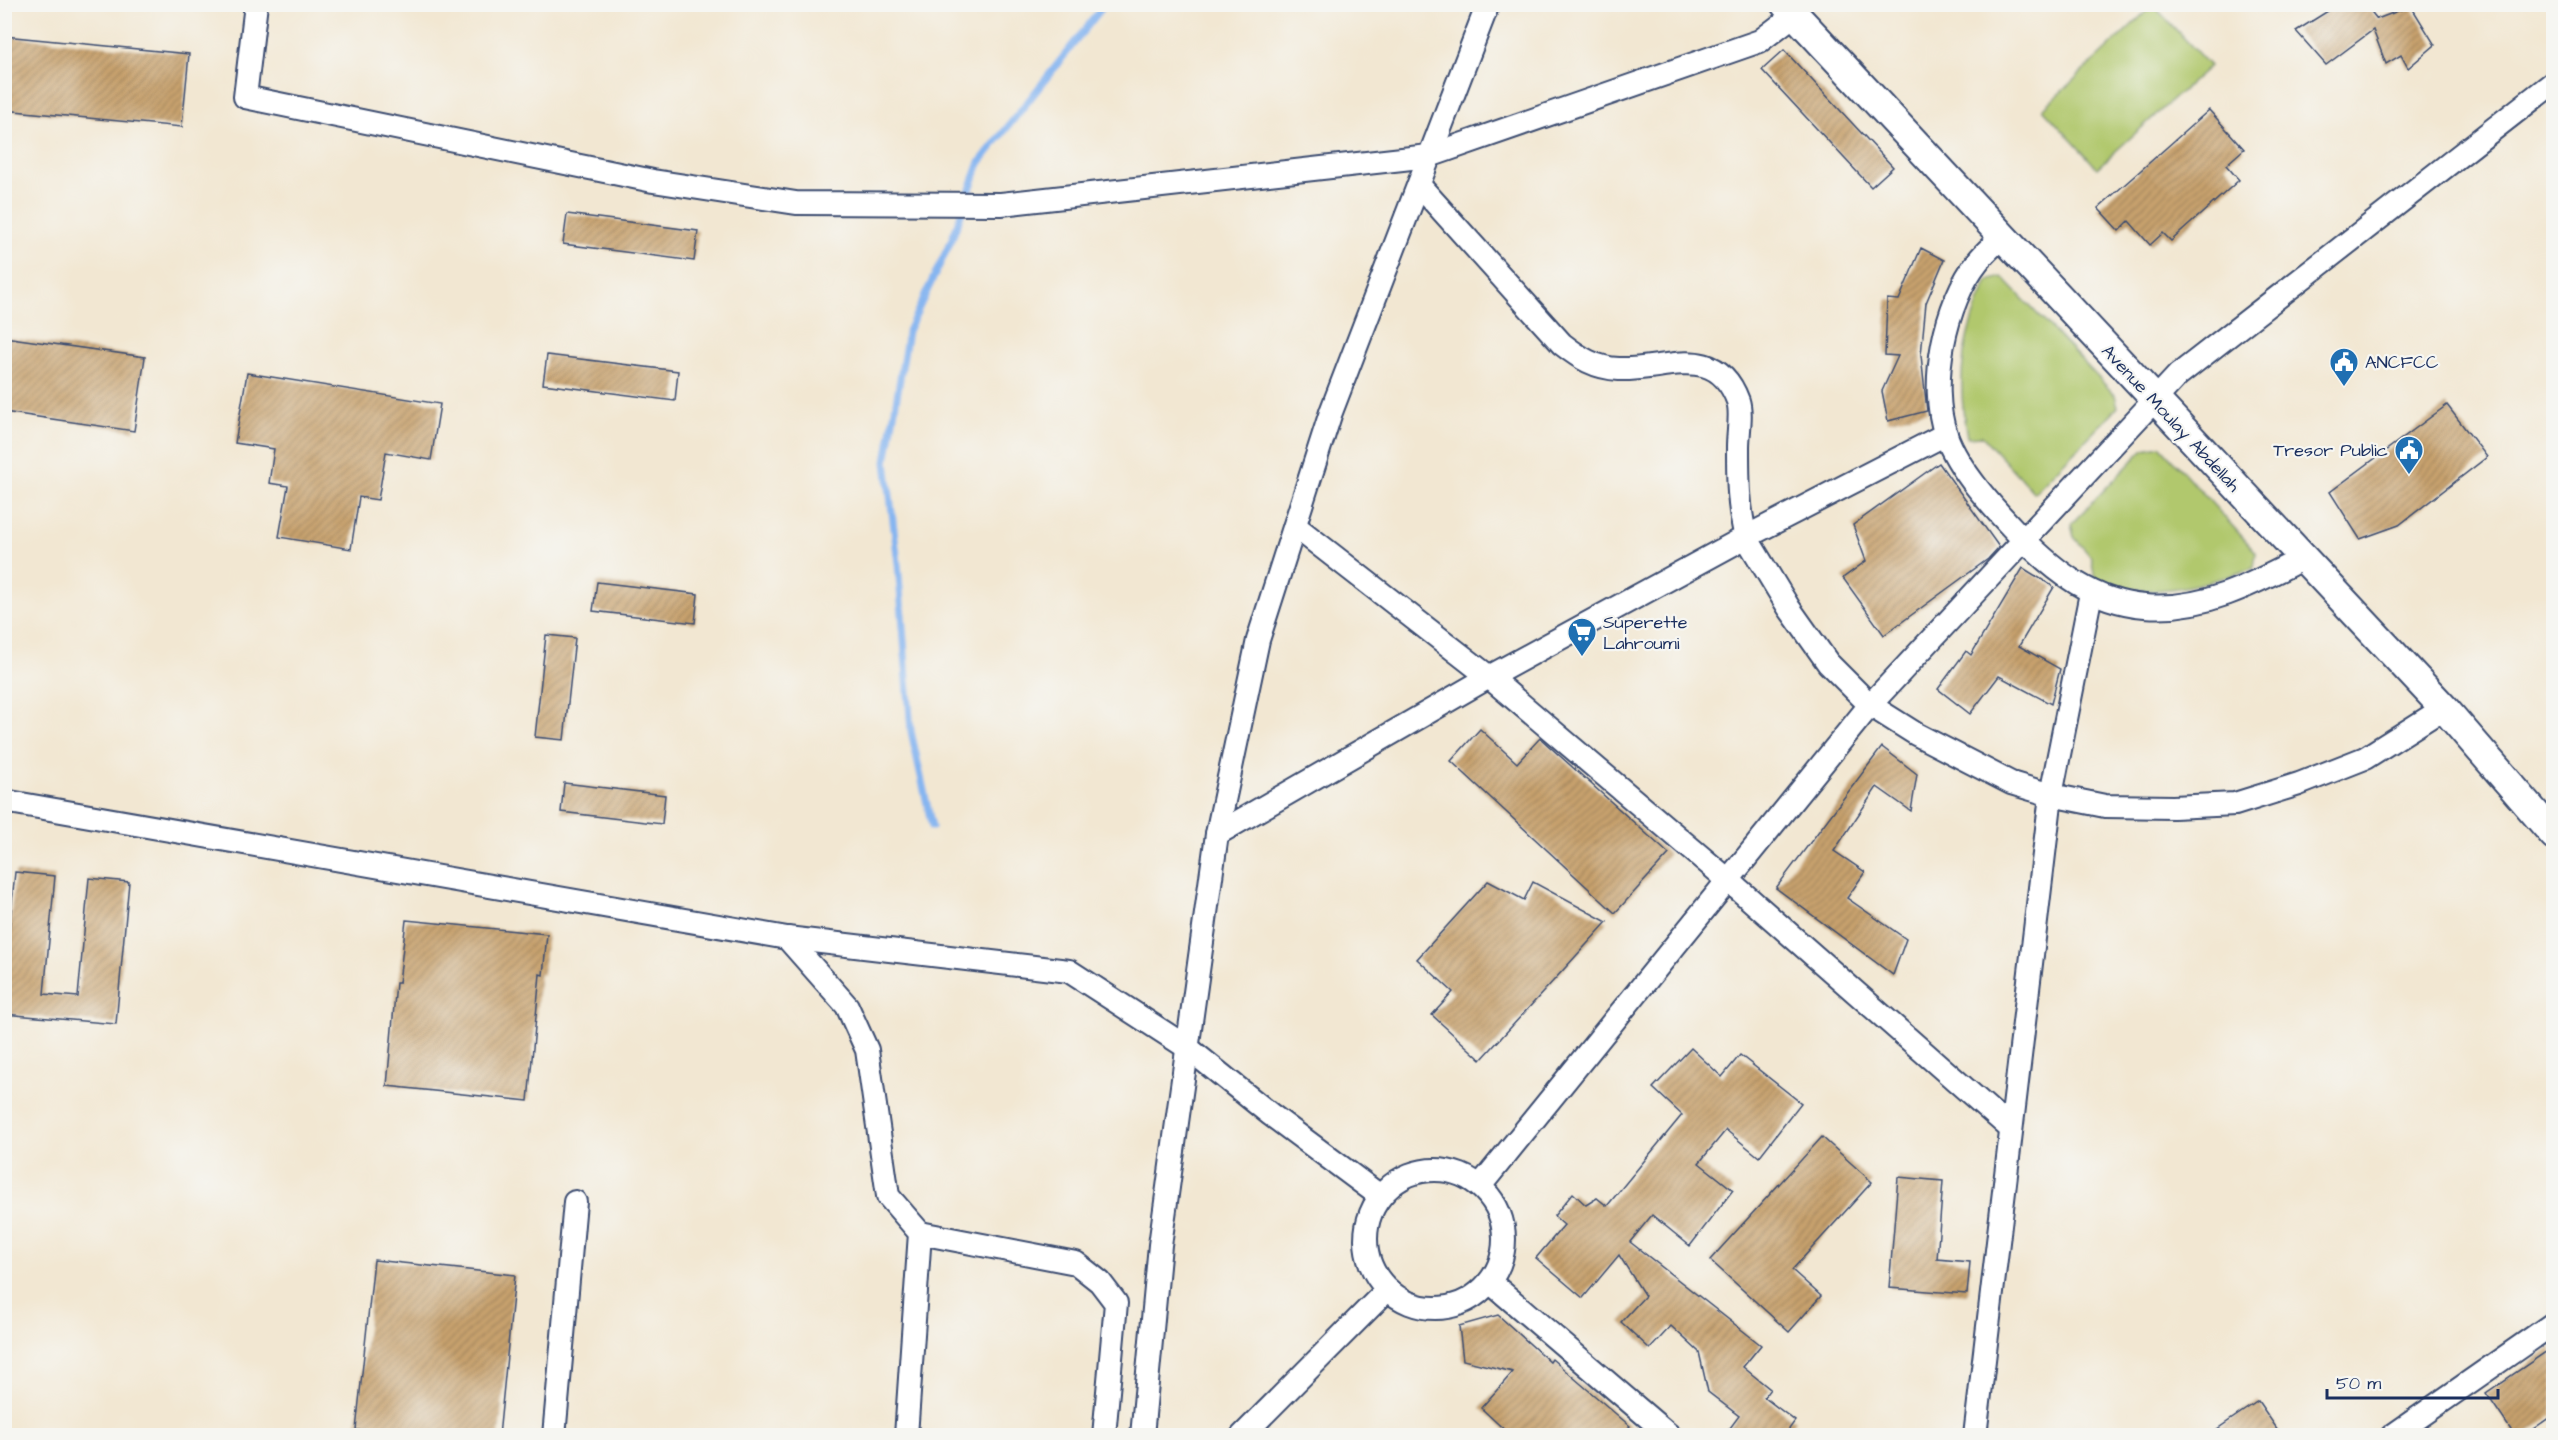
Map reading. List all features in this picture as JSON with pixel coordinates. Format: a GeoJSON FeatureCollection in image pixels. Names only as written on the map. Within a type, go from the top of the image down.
{"type":"FeatureCollection","features":[{"type":"Feature","properties":{"kind":"main road","name":"Avenue Moulay Abdellah"},"geometry":{"type":"LineString","coordinates":[[1790,10],[2444,708],[2553,835]]}},
{"type":"Feature","properties":{"kind":"street"},"geometry":{"type":"LineString","coordinates":[[256,4],[245,97],[653,181],[796,203],[914,204],[1001,204],[1429,156],[1760,41],[1790,10]]}},
{"type":"Feature","properties":{"kind":"street"},"geometry":{"type":"LineString","coordinates":[[1142,1436],[1160,1245],[1216,834],[1258,640],[1330,412],[1488,4]]}},
{"type":"Feature","properties":{"kind":"street"},"geometry":{"type":"LineString","coordinates":[[1480,1186],[1870,705],[2178,375],[2553,82]]}},
{"type":"Feature","properties":{"kind":"street"},"geometry":{"type":"LineString","coordinates":[[1419,185],[1562,344],[1585,362],[1618,369],[1698,362],[1712,366],[1729,383],[1739,403],[1738,498],[1746,537],[1789,608],[1828,663],[1870,705],[1916,734],[2002,778],[2051,795],[2105,806],[2173,807],[2235,804],[2299,784],[2365,758],[2444,708]]}},
{"type":"Feature","properties":{"kind":"street"},"geometry":{"type":"LineString","coordinates":[[2003,235],[1978,261],[1963,284],[1951,312],[1944,336],[1940,399],[1946,434],[1957,457],[1990,503],[2024,540],[2045,561],[2091,593],[2119,603],[2146,606],[2197,603],[2243,588],[2303,558]]}},
{"type":"Feature","properties":{"kind":"street"},"geometry":{"type":"LineString","coordinates":[[1216,834],[1489,676],[1746,537],[1946,434]]}},
{"type":"Feature","properties":{"kind":"street"},"geometry":{"type":"LineString","coordinates":[[1295,526],[1489,676],[1728,880],[2011,1129]]}},
{"type":"Feature","properties":{"kind":"street"},"geometry":{"type":"LineString","coordinates":[[1993,1436],[1976,1425],[2051,795],[2091,593]]}},
{"type":"Feature","properties":{"kind":"street"},"geometry":{"type":"LineString","coordinates":[[4,801],[787,938],[1069,971],[1188,1048],[1270,1114],[1380,1196]]}},
{"type":"Feature","properties":{"kind":"street"},"geometry":{"type":"LineString","coordinates":[[787,938],[847,1005],[867,1050],[888,1196],[920,1233],[1076,1263],[1100,1282],[1116,1303],[1104,1436]]}},
{"type":"Feature","properties":{"kind":"street"},"geometry":{"type":"LineString","coordinates":[[1428,1170],[1447,1170],[1464,1176],[1480,1186],[1494,1204],[1503,1224],[1503,1255],[1490,1282],[1468,1301],[1440,1309],[1411,1305],[1387,1290],[1370,1265],[1365,1236],[1367,1222],[1380,1196],[1402,1178],[1428,1170]]}},
{"type":"Feature","properties":{"kind":"street"},"geometry":{"type":"LineString","coordinates":[[554,1436],[575,1202]]}},
{"type":"Feature","properties":{"kind":"street"},"geometry":{"type":"LineString","coordinates":[[906,1436],[920,1233]]}},
{"type":"Feature","properties":{"kind":"street"},"geometry":{"type":"LineString","coordinates":[[1490,1282],[1670,1436]]}},
{"type":"Feature","properties":{"kind":"street"},"geometry":{"type":"LineString","coordinates":[[1242,1436],[1387,1290]]}},
{"type":"Feature","properties":{"kind":"street"},"geometry":{"type":"LineString","coordinates":[[2392,1436],[2553,1323]]}},
{"type":"Feature","properties":{"kind":"green space"},"geometry":{"type":"Polygon","coordinates":[[[2153,5],[2210,66],[2097,168],[2043,109],[2153,5]]]}},
{"type":"Feature","properties":{"kind":"green space"},"geometry":{"type":"Polygon","coordinates":[[[2002,277],[2115,395],[2118,407],[2034,493],[1982,436],[1967,437],[1962,376],[1967,338],[1988,281],[2002,277]]]}},
{"type":"Feature","properties":{"kind":"green space"},"geometry":{"type":"Polygon","coordinates":[[[2160,446],[2256,552],[2254,568],[2195,585],[2155,590],[2114,586],[2095,579],[2091,557],[2074,537],[2071,524],[2144,449],[2160,446]]]}},
{"type":"Feature","properties":{"kind":"building"},"geometry":{"type":"Polygon","coordinates":[[[2339,4],[2365,4],[2377,19],[2411,6],[2435,45],[2408,68],[2401,55],[2386,64],[2373,30],[2326,65],[2296,31],[2339,4]]]}},
{"type":"Feature","properties":{"kind":"building"},"geometry":{"type":"Polygon","coordinates":[[[4,36],[189,54],[182,127],[4,110],[4,36]]]}},
{"type":"Feature","properties":{"kind":"building"},"geometry":{"type":"Polygon","coordinates":[[[1784,50],[1893,167],[1871,187],[1762,70],[1784,50]]]}},
{"type":"Feature","properties":{"kind":"building"},"geometry":{"type":"Polygon","coordinates":[[[2209,110],[2244,149],[2226,165],[2239,180],[2171,241],[2163,233],[2150,245],[2129,221],[2119,231],[2098,208],[2209,110]]]}},
{"type":"Feature","properties":{"kind":"building"},"geometry":{"type":"Polygon","coordinates":[[[567,214],[698,231],[694,261],[563,244],[567,214]]]}},
{"type":"Feature","properties":{"kind":"building"},"geometry":{"type":"Polygon","coordinates":[[[1921,248],[1944,260],[1926,303],[1921,355],[1927,411],[1888,421],[1882,391],[1898,356],[1885,355],[1887,299],[1899,300],[1921,248]]]}},
{"type":"Feature","properties":{"kind":"building"},"geometry":{"type":"Polygon","coordinates":[[[4,337],[145,357],[134,431],[4,412],[4,337]]]}},
{"type":"Feature","properties":{"kind":"building"},"geometry":{"type":"Polygon","coordinates":[[[547,355],[678,371],[675,401],[543,384],[547,355]]]}},
{"type":"Feature","properties":{"kind":"building"},"geometry":{"type":"Polygon","coordinates":[[[247,373],[440,404],[431,460],[386,452],[378,500],[359,497],[351,549],[279,537],[288,486],[269,483],[274,449],[235,443],[247,373]]]}},
{"type":"Feature","properties":{"kind":"building","name":"Tresor Public"},"geometry":{"type":"Polygon","coordinates":[[[2447,405],[2487,457],[2399,525],[2360,539],[2330,492],[2447,405]]]}},
{"type":"Feature","properties":{"kind":"building"},"geometry":{"type":"Polygon","coordinates":[[[1939,463],[1999,547],[1988,559],[1884,635],[1843,578],[1866,561],[1853,525],[1939,463]]]}},
{"type":"Feature","properties":{"kind":"building"},"geometry":{"type":"Polygon","coordinates":[[[2023,568],[2054,587],[2019,646],[2060,669],[2051,704],[1999,676],[1970,714],[1938,689],[1966,651],[1971,655],[2023,568]]]}},
{"type":"Feature","properties":{"kind":"building"},"geometry":{"type":"Polygon","coordinates":[[[597,582],[698,594],[695,623],[593,611],[597,582]]]}},
{"type":"Feature","properties":{"kind":"building"},"geometry":{"type":"Polygon","coordinates":[[[546,635],[575,638],[564,740],[535,737],[546,635]]]}},
{"type":"Feature","properties":{"kind":"building"},"geometry":{"type":"Polygon","coordinates":[[[1480,729],[1517,763],[1540,738],[1669,854],[1615,913],[1451,761],[1480,729]]]}},
{"type":"Feature","properties":{"kind":"building"},"geometry":{"type":"Polygon","coordinates":[[[1882,747],[1917,774],[1911,811],[1877,787],[1834,851],[1865,872],[1847,898],[1906,939],[1893,975],[1776,888],[1882,747]]]}},
{"type":"Feature","properties":{"kind":"building"},"geometry":{"type":"Polygon","coordinates":[[[564,783],[665,795],[662,824],[561,812],[564,783]]]}},
{"type":"Feature","properties":{"kind":"building"},"geometry":{"type":"Polygon","coordinates":[[[15,872],[55,876],[44,994],[78,997],[89,878],[129,882],[116,1024],[4,1014],[4,981],[15,872]]]}},
{"type":"Feature","properties":{"kind":"building"},"geometry":{"type":"Polygon","coordinates":[[[1488,881],[1524,900],[1533,882],[1607,922],[1481,1060],[1432,1015],[1453,992],[1417,959],[1488,881]]]}},
{"type":"Feature","properties":{"kind":"building"},"geometry":{"type":"Polygon","coordinates":[[[406,920],[547,934],[543,975],[540,974],[528,1101],[387,1086],[396,983],[399,983],[406,920]]]}},
{"type":"Feature","properties":{"kind":"building"},"geometry":{"type":"Polygon","coordinates":[[[1691,1048],[1722,1077],[1740,1055],[1801,1103],[1759,1157],[1726,1130],[1699,1163],[1733,1190],[1690,1246],[1652,1215],[1630,1242],[1761,1345],[1743,1367],[1770,1389],[1764,1397],[1795,1421],[1784,1436],[1724,1436],[1739,1416],[1708,1392],[1699,1352],[1671,1326],[1650,1349],[1621,1322],[1645,1296],[1619,1255],[1583,1298],[1536,1258],[1564,1225],[1554,1216],[1573,1193],[1586,1205],[1597,1198],[1607,1206],[1682,1115],[1653,1088],[1691,1048]]]}},
{"type":"Feature","properties":{"kind":"building"},"geometry":{"type":"Polygon","coordinates":[[[1822,1137],[1872,1182],[1792,1270],[1821,1296],[1789,1332],[1710,1260],[1822,1137]]]}},
{"type":"Feature","properties":{"kind":"building"},"geometry":{"type":"Polygon","coordinates":[[[1898,1177],[1943,1181],[1937,1259],[1970,1262],[1967,1294],[1889,1288],[1898,1177]]]}},
{"type":"Feature","properties":{"kind":"building"},"geometry":{"type":"Polygon","coordinates":[[[374,1260],[515,1275],[499,1436],[406,1436],[356,1430],[374,1260]]]}},
{"type":"Feature","properties":{"kind":"building"},"geometry":{"type":"Polygon","coordinates":[[[1498,1315],[1550,1362],[1552,1359],[1630,1426],[1621,1436],[1511,1436],[1481,1408],[1513,1372],[1463,1360],[1459,1326],[1498,1315]]]}},
{"type":"Feature","properties":{"kind":"building"},"geometry":{"type":"Polygon","coordinates":[[[2553,1347],[2553,1415],[2523,1436],[2515,1436],[2486,1393],[2553,1347]]]}},
{"type":"Feature","properties":{"kind":"building"},"geometry":{"type":"Polygon","coordinates":[[[2258,1401],[2282,1436],[2207,1436],[2258,1401]]]}},
{"type":"Feature","properties":{"kind":"waterway"},"geometry":{"type":"LineString","coordinates":[[932,827],[911,731],[898,563],[886,462],[908,331],[951,241],[980,162],[1105,4]]}},
{"type":"Feature","properties":{"kind":"place","name":"ANCFCC"},"geometry":{"type":"Point","coordinates":[2344,388]}},
{"type":"Feature","properties":{"kind":"place","name":"Tresor Public"},"geometry":{"type":"Point","coordinates":[2409,476]}},
{"type":"Feature","properties":{"kind":"place","name":"Superette Lahroumi"},"geometry":{"type":"Point","coordinates":[1582,658]}}]}
